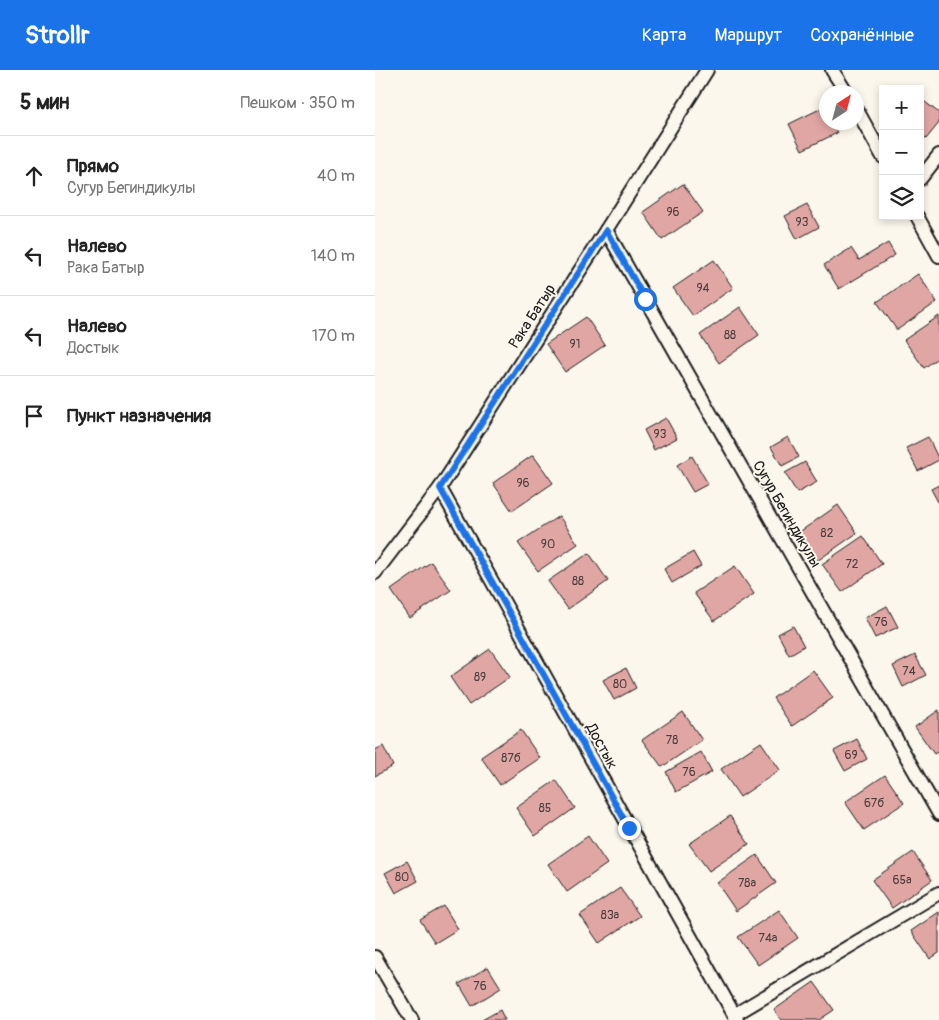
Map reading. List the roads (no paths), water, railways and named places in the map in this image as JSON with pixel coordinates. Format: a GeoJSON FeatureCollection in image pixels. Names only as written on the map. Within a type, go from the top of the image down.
{"type":"FeatureCollection","features":[{"type":"Feature","properties":{"kind":"street","name":"Рака Батыр"},"geometry":{"type":"LineString","coordinates":[[375,573],[440,488],[707,70]]}},
{"type":"Feature","properties":{"kind":"street"},"geometry":{"type":"LineString","coordinates":[[832,70],[842,85]]}},
{"type":"Feature","properties":{"kind":"street"},"geometry":{"type":"LineString","coordinates":[[864,122],[879,149]]}},
{"type":"Feature","properties":{"kind":"street"},"geometry":{"type":"LineString","coordinates":[[923,175],[939,155]]}},
{"type":"Feature","properties":{"kind":"street"},"geometry":{"type":"LineString","coordinates":[[919,220],[939,256]]}},
{"type":"Feature","properties":{"kind":"street","name":"Сугур Бегиндикулы"},"geometry":{"type":"LineString","coordinates":[[606,230],[939,814]]}},
{"type":"Feature","properties":{"kind":"street","name":"Достык"},"geometry":{"type":"LineString","coordinates":[[440,488],[735,1017]]}},
{"type":"Feature","properties":{"kind":"street"},"geometry":{"type":"LineString","coordinates":[[735,1017],[939,893]]}},
{"type":"Feature","properties":{"kind":"street"},"geometry":{"type":"LineString","coordinates":[[375,957],[412,1020]]}}]}
